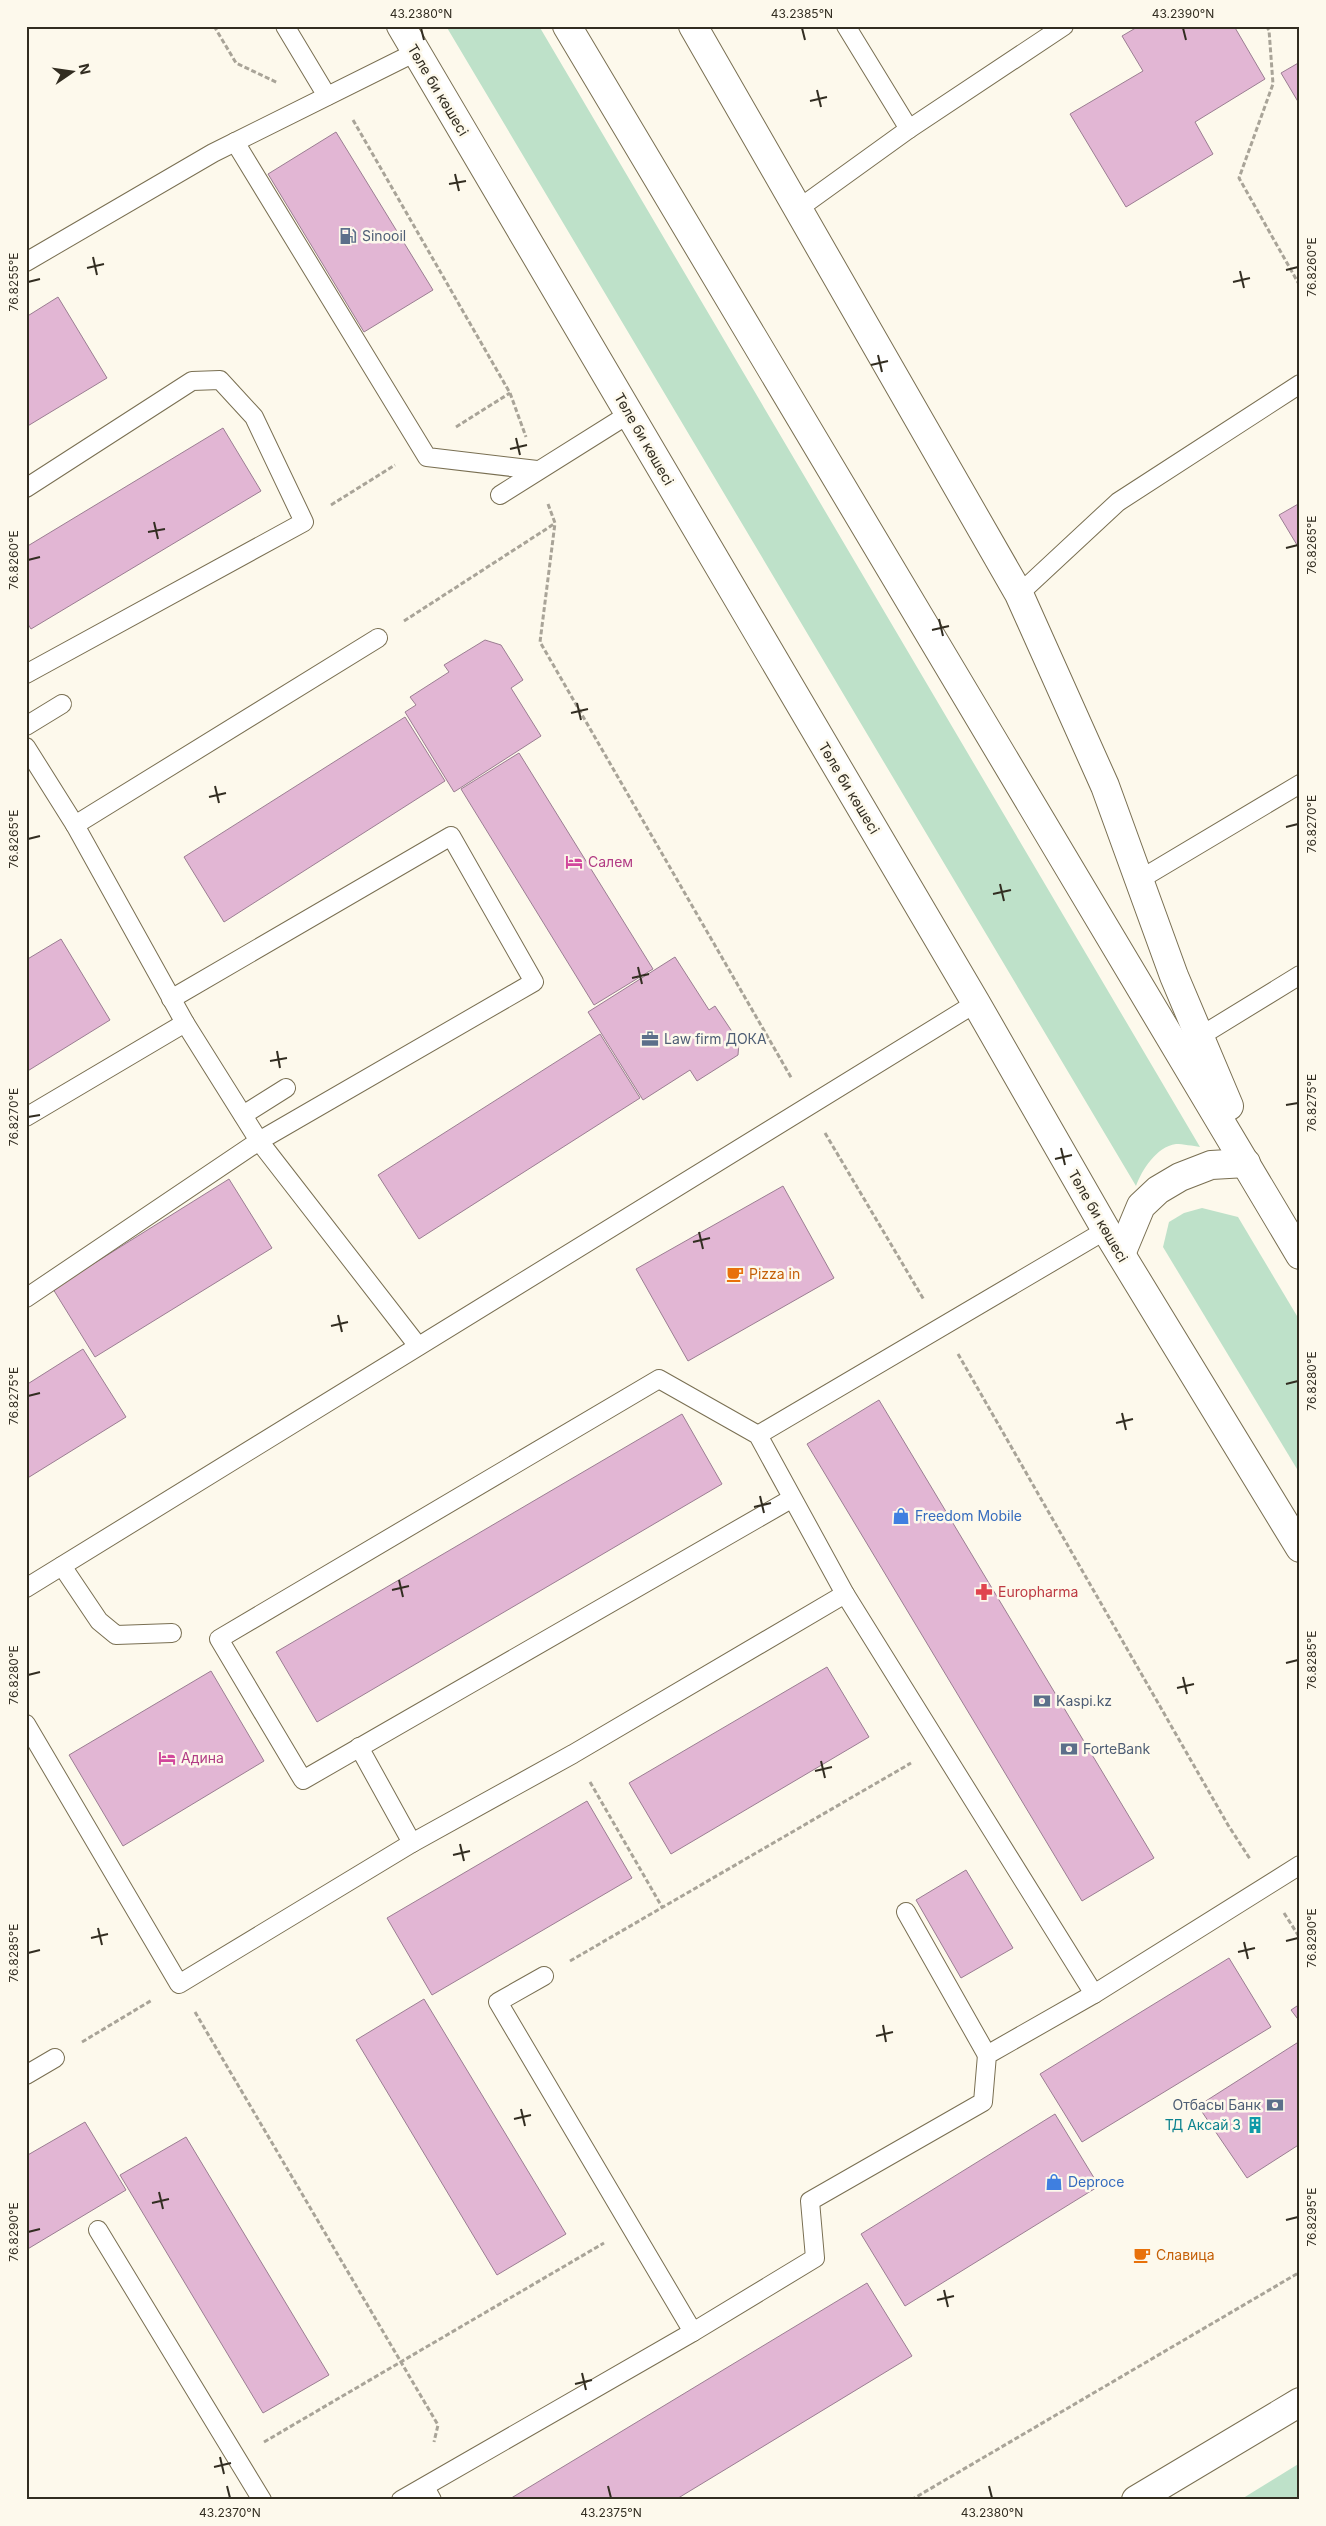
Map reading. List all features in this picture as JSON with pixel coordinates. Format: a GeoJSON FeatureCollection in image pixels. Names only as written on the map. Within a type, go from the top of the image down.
{"type":"FeatureCollection","features":[{"type":"Feature","properties":{"kind":"main road","name":"Төле би көшесі"},"geometry":{"type":"LineString","coordinates":[[401,26],[976,1003],[1120,1254],[1298,1543]]}},
{"type":"Feature","properties":{"kind":"main road"},"geometry":{"type":"LineString","coordinates":[[567,26],[1300,1255]]}},
{"type":"Feature","properties":{"kind":"main road"},"geometry":{"type":"LineString","coordinates":[[693,26],[1019,594],[1105,786],[1174,976],[1268,1200]]}},
{"type":"Feature","properties":{"kind":"main road"},"geometry":{"type":"LineString","coordinates":[[1120,1254],[1141,1206],[1158,1190],[1180,1177],[1211,1164],[1246,1163]]}},
{"type":"Feature","properties":{"kind":"main road"},"geometry":{"type":"LineString","coordinates":[[1136,2500],[1300,2402]]}},
{"type":"Feature","properties":{"kind":"lane"},"geometry":{"type":"LineString","coordinates":[[285,26],[321,99]]}},
{"type":"Feature","properties":{"kind":"lane"},"geometry":{"type":"LineString","coordinates":[[846,26],[909,129]]}},
{"type":"Feature","properties":{"kind":"lane"},"geometry":{"type":"LineString","coordinates":[[798,209],[909,129],[1064,26]]}},
{"type":"Feature","properties":{"kind":"lane"},"geometry":{"type":"LineString","coordinates":[[26,262],[235,142],[416,52]]}},
{"type":"Feature","properties":{"kind":"lane"},"geometry":{"type":"LineString","coordinates":[[235,142],[427,457],[537,470]]}},
{"type":"Feature","properties":{"kind":"lane"},"geometry":{"type":"LineString","coordinates":[[26,488],[192,381],[220,380],[254,417],[304,522],[26,674]]}},
{"type":"Feature","properties":{"kind":"lane"},"geometry":{"type":"LineString","coordinates":[[1019,594],[1118,502],[1300,384]]}},
{"type":"Feature","properties":{"kind":"lane"},"geometry":{"type":"LineString","coordinates":[[500,495],[628,414]]}},
{"type":"Feature","properties":{"kind":"lane"},"geometry":{"type":"LineString","coordinates":[[75,824],[378,638]]}},
{"type":"Feature","properties":{"kind":"lane"},"geometry":{"type":"LineString","coordinates":[[26,726],[62,704]]}},
{"type":"Feature","properties":{"kind":"lane"},"geometry":{"type":"LineString","coordinates":[[26,747],[75,824],[185,1023],[259,1141],[418,1346]]}},
{"type":"Feature","properties":{"kind":"lane"},"geometry":{"type":"LineString","coordinates":[[1139,880],[1300,784]]}},
{"type":"Feature","properties":{"kind":"lane"},"geometry":{"type":"LineString","coordinates":[[26,1298],[259,1141],[534,982],[451,836],[171,999]]}},
{"type":"Feature","properties":{"kind":"lane"},"geometry":{"type":"LineString","coordinates":[[1199,1037],[1300,975]]}},
{"type":"Feature","properties":{"kind":"lane"},"geometry":{"type":"LineString","coordinates":[[26,1588],[976,1003]]}},
{"type":"Feature","properties":{"kind":"lane"},"geometry":{"type":"LineString","coordinates":[[26,1117],[185,1023]]}},
{"type":"Feature","properties":{"kind":"lane"},"geometry":{"type":"LineString","coordinates":[[242,1115],[286,1088]]}},
{"type":"Feature","properties":{"kind":"lane"},"geometry":{"type":"LineString","coordinates":[[758,1435],[1106,1230]]}},
{"type":"Feature","properties":{"kind":"lane"},"geometry":{"type":"LineString","coordinates":[[791,1499],[303,1780],[219,1639],[659,1379],[758,1435],[791,1499],[845,1594],[1094,1994]]}},
{"type":"Feature","properties":{"kind":"lane"},"geometry":{"type":"LineString","coordinates":[[62,1566],[99,1621],[116,1635],[172,1633]]}},
{"type":"Feature","properties":{"kind":"lane"},"geometry":{"type":"LineString","coordinates":[[26,1724],[179,1984],[412,1843],[573,1754],[845,1594]]}},
{"type":"Feature","properties":{"kind":"lane"},"geometry":{"type":"LineString","coordinates":[[359,1747],[412,1843]]}},
{"type":"Feature","properties":{"kind":"lane"},"geometry":{"type":"LineString","coordinates":[[987,2055],[1094,1994],[1300,1865]]}},
{"type":"Feature","properties":{"kind":"lane"},"geometry":{"type":"LineString","coordinates":[[400,2500],[429,2493],[815,2258],[810,2202],[983,2102],[987,2055],[906,1912]]}},
{"type":"Feature","properties":{"kind":"lane"},"geometry":{"type":"LineString","coordinates":[[544,1976],[498,2002],[694,2332]]}},
{"type":"Feature","properties":{"kind":"lane"},"geometry":{"type":"LineString","coordinates":[[26,2075],[56,2058]]}},
{"type":"Feature","properties":{"kind":"lane"},"geometry":{"type":"LineString","coordinates":[[98,2230],[238,2457],[262,2500]]}},
{"type":"Feature","properties":{"kind":"path"},"geometry":{"type":"LineString","coordinates":[[214,26],[236,62],[321,99],[355,121],[510,393],[555,523],[540,642],[808,1106],[941,1327],[1228,1825],[1300,1938]]}},
{"type":"Feature","properties":{"kind":"path"},"geometry":{"type":"LineString","coordinates":[[1266,26],[1269,30],[1273,84],[1239,178],[1300,286]]}},
{"type":"Feature","properties":{"kind":"path"},"geometry":{"type":"LineString","coordinates":[[378,638],[555,523]]}},
{"type":"Feature","properties":{"kind":"path"},"geometry":{"type":"LineString","coordinates":[[544,1976],[939,1746]]}},
{"type":"Feature","properties":{"kind":"path"},"geometry":{"type":"LineString","coordinates":[[573,1754],[662,1907]]}},
{"type":"Feature","properties":{"kind":"path"},"geometry":{"type":"LineString","coordinates":[[56,2058],[179,1984],[438,2425],[429,2493]]}},
{"type":"Feature","properties":{"kind":"path"},"geometry":{"type":"LineString","coordinates":[[238,2457],[632,2226]]}},
{"type":"Feature","properties":{"kind":"path"},"geometry":{"type":"LineString","coordinates":[[911,2500],[1300,2272]]}},
{"type":"Feature","properties":{"kind":"green space"},"geometry":{"type":"Polygon","coordinates":[[[446,26],[539,26],[1200,1147],[1176,1144],[1162,1150],[1146,1166],[1136,1186],[446,26]]]}},
{"type":"Feature","properties":{"kind":"green space"},"geometry":{"type":"Polygon","coordinates":[[[1202,1208],[1238,1217],[1300,1321],[1300,1474],[1163,1247],[1169,1222],[1184,1213],[1202,1208]]]}},
{"type":"Feature","properties":{"kind":"green space"},"geometry":{"type":"Polygon","coordinates":[[[1300,2463],[1300,2500],[1240,2500],[1300,2463]]]}},
{"type":"Feature","properties":{"kind":"building"},"geometry":{"type":"Polygon","coordinates":[[[1139,26],[1234,26],[1265,79],[1195,122],[1213,154],[1126,207],[1070,114],[1143,71],[1122,36],[1139,26]]]}},
{"type":"Feature","properties":{"kind":"building"},"geometry":{"type":"Polygon","coordinates":[[[1300,62],[1300,105],[1281,73],[1300,62]]]}},
{"type":"Feature","properties":{"kind":"building"},"geometry":{"type":"Polygon","coordinates":[[[336,132],[433,290],[364,332],[268,174],[336,132]]]}},
{"type":"Feature","properties":{"kind":"building"},"geometry":{"type":"Polygon","coordinates":[[[58,297],[107,378],[26,427],[26,317],[58,297]]]}},
{"type":"Feature","properties":{"kind":"building"},"geometry":{"type":"Polygon","coordinates":[[[223,428],[261,491],[31,629],[26,621],[26,547],[223,428]]]}},
{"type":"Feature","properties":{"kind":"building"},"geometry":{"type":"Polygon","coordinates":[[[1300,503],[1300,550],[1279,515],[1300,503]]]}},
{"type":"Feature","properties":{"kind":"building"},"geometry":{"type":"Polygon","coordinates":[[[485,640],[501,645],[523,680],[511,688],[541,736],[454,792],[405,712],[416,705],[410,697],[449,672],[444,665],[485,640]]]}},
{"type":"Feature","properties":{"kind":"building"},"geometry":{"type":"Polygon","coordinates":[[[405,717],[445,781],[224,922],[184,857],[405,717]]]}},
{"type":"Feature","properties":{"kind":"building"},"geometry":{"type":"Polygon","coordinates":[[[519,753],[653,969],[594,1005],[461,789],[519,753]]]}},
{"type":"Feature","properties":{"kind":"building"},"geometry":{"type":"Polygon","coordinates":[[[61,939],[110,1020],[26,1072],[26,960],[61,939]]]}},
{"type":"Feature","properties":{"kind":"building"},"geometry":{"type":"Polygon","coordinates":[[[675,957],[709,1010],[715,1006],[739,1042],[738,1055],[697,1081],[690,1070],[643,1100],[588,1012],[675,957]]]}},
{"type":"Feature","properties":{"kind":"building"},"geometry":{"type":"Polygon","coordinates":[[[600,1034],[640,1098],[419,1239],[378,1175],[600,1034]]]}},
{"type":"Feature","properties":{"kind":"building"},"geometry":{"type":"Polygon","coordinates":[[[229,1179],[272,1248],[95,1357],[53,1289],[229,1179]]]}},
{"type":"Feature","properties":{"kind":"building","name":"Pizza in"},"geometry":{"type":"Polygon","coordinates":[[[783,1186],[834,1278],[688,1361],[636,1269],[783,1186]]]}},
{"type":"Feature","properties":{"kind":"building"},"geometry":{"type":"Polygon","coordinates":[[[83,1349],[126,1417],[26,1479],[26,1385],[83,1349]]]}},
{"type":"Feature","properties":{"kind":"building"},"geometry":{"type":"Polygon","coordinates":[[[879,1400],[1154,1858],[1082,1901],[807,1444],[879,1400]]]}},
{"type":"Feature","properties":{"kind":"building"},"geometry":{"type":"Polygon","coordinates":[[[682,1414],[722,1484],[317,1722],[276,1652],[682,1414]]]}},
{"type":"Feature","properties":{"kind":"building"},"geometry":{"type":"Polygon","coordinates":[[[827,1667],[869,1737],[671,1854],[629,1783],[827,1667]]]}},
{"type":"Feature","properties":{"kind":"building","name":"Адина"},"geometry":{"type":"Polygon","coordinates":[[[211,1671],[264,1761],[123,1846],[69,1755],[211,1671]]]}},
{"type":"Feature","properties":{"kind":"building"},"geometry":{"type":"Polygon","coordinates":[[[587,1801],[632,1878],[432,1995],[387,1918],[587,1801]]]}},
{"type":"Feature","properties":{"kind":"building"},"geometry":{"type":"Polygon","coordinates":[[[966,1870],[1013,1948],[961,1978],[916,1900],[966,1870]]]}},
{"type":"Feature","properties":{"kind":"building"},"geometry":{"type":"Polygon","coordinates":[[[1229,1958],[1271,2027],[1082,2142],[1040,2074],[1229,1958]]]}},
{"type":"Feature","properties":{"kind":"building"},"geometry":{"type":"Polygon","coordinates":[[[424,1999],[566,2234],[497,2275],[356,2040],[424,1999]]]}},
{"type":"Feature","properties":{"kind":"building"},"geometry":{"type":"Polygon","coordinates":[[[1300,2004],[1300,2022],[1291,2010],[1300,2004]]]}},
{"type":"Feature","properties":{"kind":"building","name":"ТД Аксай 3"},"geometry":{"type":"Polygon","coordinates":[[[1300,2041],[1300,2144],[1247,2178],[1198,2106],[1300,2041]]]}},
{"type":"Feature","properties":{"kind":"building"},"geometry":{"type":"Polygon","coordinates":[[[1055,2114],[1099,2186],[905,2306],[861,2234],[1055,2114]]]}},
{"type":"Feature","properties":{"kind":"building"},"geometry":{"type":"Polygon","coordinates":[[[85,2122],[126,2190],[26,2250],[26,2156],[85,2122]]]}},
{"type":"Feature","properties":{"kind":"building"},"geometry":{"type":"Polygon","coordinates":[[[186,2137],[329,2375],[263,2413],[120,2175],[186,2137]]]}},
{"type":"Feature","properties":{"kind":"building"},"geometry":{"type":"Polygon","coordinates":[[[867,2283],[912,2356],[675,2500],[508,2500],[867,2283]]]}},
{"type":"Feature","properties":{"kind":"place","name":"Sinooil"},"geometry":{"type":"Point","coordinates":[348,236]}},
{"type":"Feature","properties":{"kind":"place","name":"Салем"},"geometry":{"type":"Point","coordinates":[574,862]}},
{"type":"Feature","properties":{"kind":"place","name":"Law firm ДОКА"},"geometry":{"type":"Point","coordinates":[650,1039]}},
{"type":"Feature","properties":{"kind":"place","name":"Pizza in"},"geometry":{"type":"Point","coordinates":[735,1274]}},
{"type":"Feature","properties":{"kind":"place","name":"Freedom Mobile"},"geometry":{"type":"Point","coordinates":[901,1516]}},
{"type":"Feature","properties":{"kind":"place","name":"Europharma"},"geometry":{"type":"Point","coordinates":[984,1592]}},
{"type":"Feature","properties":{"kind":"place","name":"Kaspi.kz"},"geometry":{"type":"Point","coordinates":[1042,1701]}},
{"type":"Feature","properties":{"kind":"place","name":"ForteBank"},"geometry":{"type":"Point","coordinates":[1069,1749]}},
{"type":"Feature","properties":{"kind":"place","name":"Адина"},"geometry":{"type":"Point","coordinates":[167,1758]}},
{"type":"Feature","properties":{"kind":"place","name":"Отбасы Банк"},"geometry":{"type":"Point","coordinates":[1275,2105]}},
{"type":"Feature","properties":{"kind":"place","name":"ТД Аксай 3"},"geometry":{"type":"Point","coordinates":[1255,2125]}},
{"type":"Feature","properties":{"kind":"place","name":"Deproce"},"geometry":{"type":"Point","coordinates":[1054,2182]}},
{"type":"Feature","properties":{"kind":"place","name":"Славица"},"geometry":{"type":"Point","coordinates":[1142,2255]}}]}
